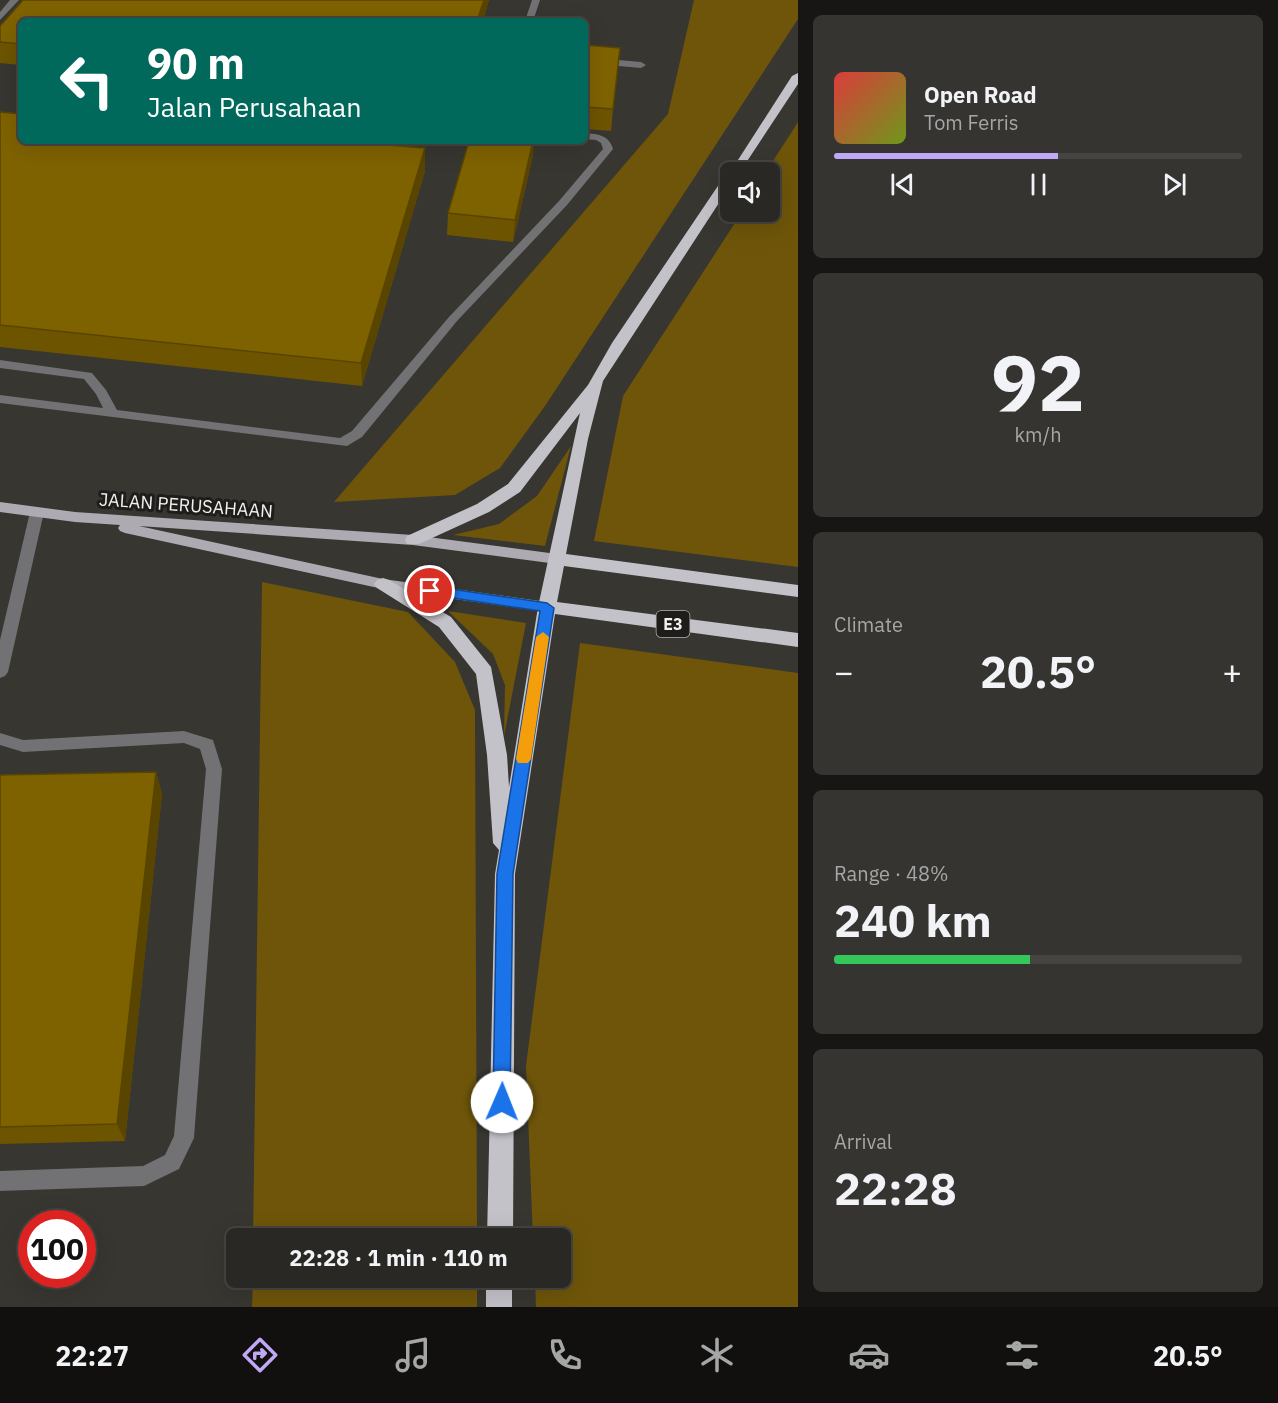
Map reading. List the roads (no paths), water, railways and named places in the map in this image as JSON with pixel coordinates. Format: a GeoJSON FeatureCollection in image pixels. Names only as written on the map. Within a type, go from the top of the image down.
{"type":"FeatureCollection","features":[{"type":"Feature","properties":{"kind":"highway"},"geometry":{"type":"LineString","coordinates":[[741,162],[798,76]]}},
{"type":"Feature","properties":{"kind":"highway"},"geometry":{"type":"LineString","coordinates":[[413,540],[483,508],[514,488],[596,381],[720,192]]}},
{"type":"Feature","properties":{"kind":"highway"},"geometry":{"type":"LineString","coordinates":[[505,874],[547,608],[580,439],[596,381]]}},
{"type":"Feature","properties":{"kind":"highway"},"geometry":{"type":"LineString","coordinates":[[557,559],[798,591]]}},
{"type":"Feature","properties":{"kind":"highway"},"geometry":{"type":"LineString","coordinates":[[383,584],[445,622],[485,672],[497,755],[505,874],[500,1228]]}},
{"type":"Feature","properties":{"kind":"highway","name":"E3"},"geometry":{"type":"LineString","coordinates":[[547,608],[798,640]]}},
{"type":"Feature","properties":{"kind":"highway"},"geometry":{"type":"LineString","coordinates":[[499,1288],[499,1307]]}},
{"type":"Feature","properties":{"kind":"main road"},"geometry":{"type":"LineString","coordinates":[[0,507],[75,517]]}},
{"type":"Feature","properties":{"kind":"main road","name":"JALAN PERUSAHAAN"},"geometry":{"type":"LineString","coordinates":[[75,517],[413,540],[557,559]]}},
{"type":"Feature","properties":{"kind":"main road","name":"JALAN PERUSAHAAN"},"geometry":{"type":"LineString","coordinates":[[75,517],[383,584],[547,608]]}},
{"type":"Feature","properties":{"kind":"lane"},"geometry":{"type":"LineString","coordinates":[[0,17],[15,0]]}},
{"type":"Feature","properties":{"kind":"lane"},"geometry":{"type":"LineString","coordinates":[[530,18],[536,0]]}},
{"type":"Feature","properties":{"kind":"lane"},"geometry":{"type":"LineString","coordinates":[[588,60],[641,65]]}},
{"type":"Feature","properties":{"kind":"lane"},"geometry":{"type":"LineString","coordinates":[[0,399],[342,443],[357,434],[453,319],[563,203],[608,149],[606,142],[598,137],[588,136]]}},
{"type":"Feature","properties":{"kind":"lane"},"geometry":{"type":"LineString","coordinates":[[0,364],[88,376],[102,393],[112,413]]}},
{"type":"Feature","properties":{"kind":"lane"},"geometry":{"type":"LineString","coordinates":[[0,672],[37,512]]}},
{"type":"Feature","properties":{"kind":"lane"},"geometry":{"type":"LineString","coordinates":[[0,739],[23,746],[184,737],[207,745],[214,770],[184,1138],[172,1162],[144,1176],[0,1180]]}}]}
